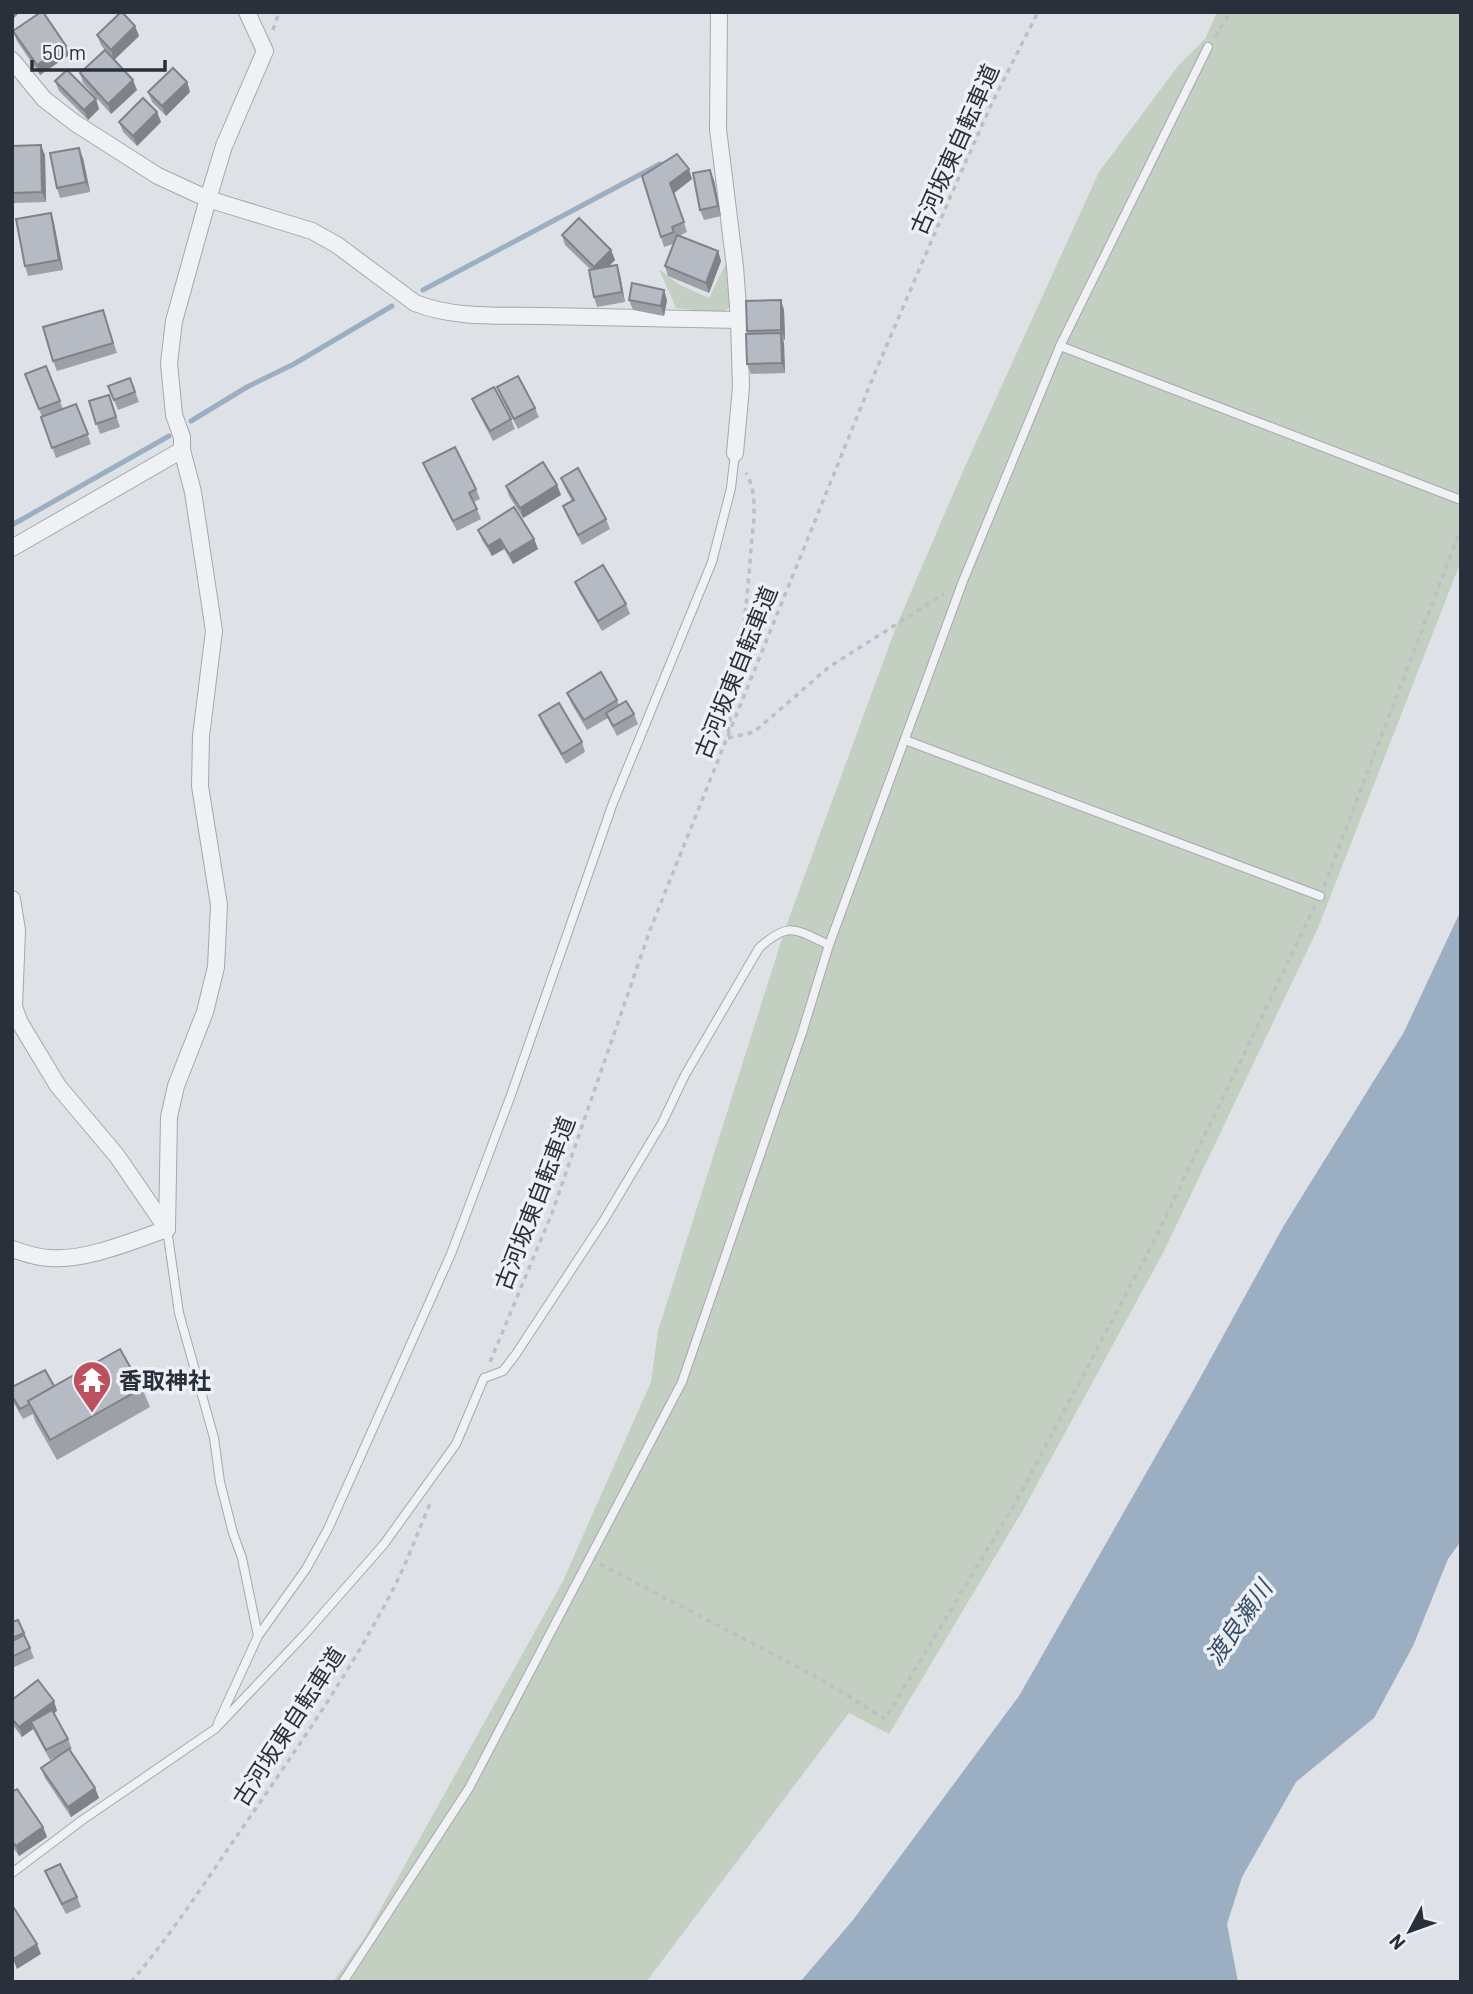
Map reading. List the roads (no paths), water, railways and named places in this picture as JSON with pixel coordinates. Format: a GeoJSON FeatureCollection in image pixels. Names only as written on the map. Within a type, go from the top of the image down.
{"type":"FeatureCollection","features":[{"type":"Feature","properties":{"kind":"street"},"geometry":{"type":"LineString","coordinates":[[167,1230],[169,1117],[176,1086],[205,1012],[216,967],[219,905],[200,786],[201,736],[215,631],[193,492],[182,450],[182,437],[174,415],[169,363],[174,321],[224,146],[265,51],[247,12]]}},
{"type":"Feature","properties":{"kind":"street"},"geometry":{"type":"LineString","coordinates":[[719,12],[718,129],[739,320],[741,387],[735,453]]}},
{"type":"Feature","properties":{"kind":"street"},"geometry":{"type":"LineString","coordinates":[[12,60],[44,99],[75,123],[158,176],[208,199],[312,231],[337,245],[415,303],[429,309],[510,315],[739,320]]}},
{"type":"Feature","properties":{"kind":"street"},"geometry":{"type":"LineString","coordinates":[[12,548],[182,450]]}},
{"type":"Feature","properties":{"kind":"street"},"geometry":{"type":"LineString","coordinates":[[12,899],[17,930],[14,1007],[20,1023],[58,1086],[117,1156],[167,1230]]}},
{"type":"Feature","properties":{"kind":"street"},"geometry":{"type":"LineString","coordinates":[[12,1249],[50,1258],[76,1256],[167,1230]]}},
{"type":"Feature","properties":{"kind":"lane"},"geometry":{"type":"LineString","coordinates":[[343,1982],[470,1788],[682,1382],[802,1033],[829,945],[963,581],[1060,346],[1208,47]]}},
{"type":"Feature","properties":{"kind":"lane"},"geometry":{"type":"LineString","coordinates":[[1060,346],[1461,500]]}},
{"type":"Feature","properties":{"kind":"lane"},"geometry":{"type":"LineString","coordinates":[[215,1729],[258,1636],[306,1569],[328,1529],[451,1254],[516,1082],[613,803],[712,562],[731,488],[735,453]]}},
{"type":"Feature","properties":{"kind":"lane"},"geometry":{"type":"LineString","coordinates":[[905,740],[1320,896]]}},
{"type":"Feature","properties":{"kind":"lane"},"geometry":{"type":"LineString","coordinates":[[12,1873],[81,1821],[215,1729],[306,1633],[384,1544],[456,1444],[484,1378],[503,1371],[516,1354],[604,1220],[662,1123],[685,1075],[759,948],[785,929],[803,933],[829,945]]}},
{"type":"Feature","properties":{"kind":"lane"},"geometry":{"type":"LineString","coordinates":[[167,1230],[179,1312],[214,1438],[220,1482],[242,1558],[258,1636]]}},
{"type":"Feature","properties":{"kind":"water","name":"渡良瀬川"},"geometry":{"type":"Polygon","coordinates":[[[1461,910],[1461,1541],[1448,1559],[1413,1646],[1374,1718],[1296,1782],[1242,1877],[1227,1924],[1238,1982],[800,1982],[853,1920],[1019,1696],[1283,1227],[1404,1032],[1461,910]]]}},
{"type":"Feature","properties":{"kind":"waterway"},"geometry":{"type":"LineString","coordinates":[[423,290],[660,164]]}},
{"type":"Feature","properties":{"kind":"waterway"},"geometry":{"type":"LineString","coordinates":[[191,421],[392,306]]}},
{"type":"Feature","properties":{"kind":"waterway"},"geometry":{"type":"LineString","coordinates":[[12,525],[169,436]]}},
{"type":"Feature","properties":{"kind":"place","name":"香取神社"},"geometry":{"type":"Point","coordinates":[92,1414]}}]}
